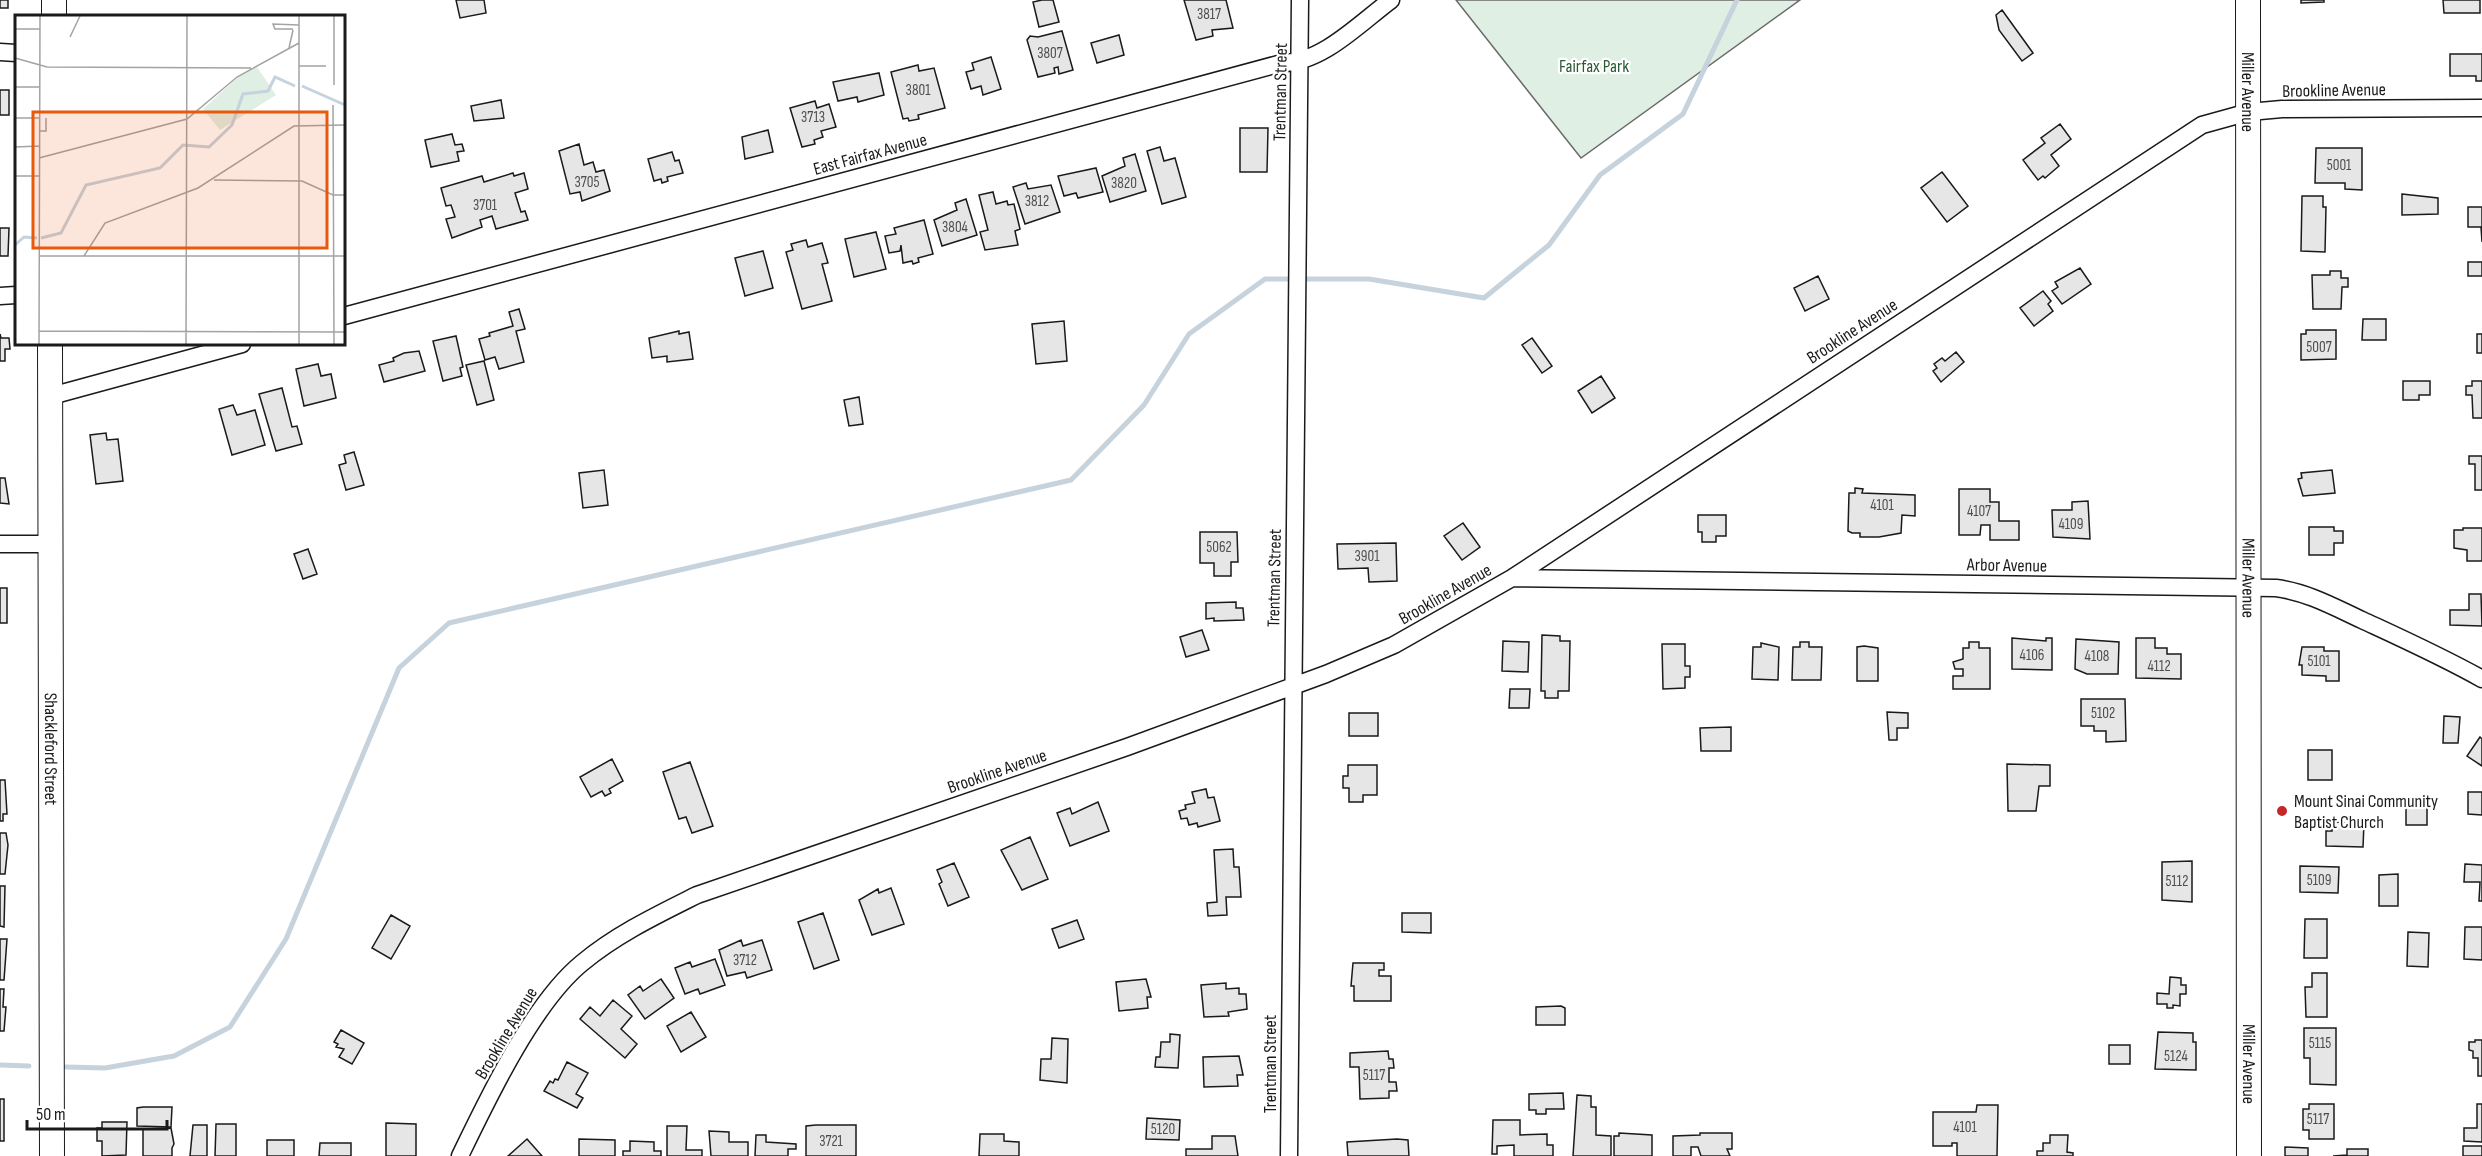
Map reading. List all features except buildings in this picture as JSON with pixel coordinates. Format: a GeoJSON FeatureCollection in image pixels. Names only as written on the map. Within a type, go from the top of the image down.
{"type":"FeatureCollection","features":[{"type":"Feature","properties":{"kind":"main road","name":"Miller Avenue"},"geometry":{"type":"LineString","coordinates":[[2248,0],[2249,1156]]}},
{"type":"Feature","properties":{"kind":"main road","name":"Shackleford Street"},"geometry":{"type":"LineString","coordinates":[[50,345],[52,1156]]}},
{"type":"Feature","properties":{"kind":"street","name":"Trentman Street"},"geometry":{"type":"LineString","coordinates":[[1289,1156],[1300,0]]}},
{"type":"Feature","properties":{"kind":"street","name":"East Fairfax Avenue"},"geometry":{"type":"LineString","coordinates":[[345,316],[1271,66],[1300,63],[1335,42],[1391,0]]}},
{"type":"Feature","properties":{"kind":"street"},"geometry":{"type":"LineString","coordinates":[[0,52],[15,53]]}},
{"type":"Feature","properties":{"kind":"street","name":"Brookline Avenue"},"geometry":{"type":"LineString","coordinates":[[460,1156],[529,1028],[555,990],[599,950],[641,923],[697,895],[763,870],[1127,747],[1292,686],[1394,645],[1512,578],[2202,125],[2249,112],[2282,109],[2482,108]]}},
{"type":"Feature","properties":{"kind":"street"},"geometry":{"type":"LineString","coordinates":[[0,296],[15,295]]}},
{"type":"Feature","properties":{"kind":"street"},"geometry":{"type":"LineString","coordinates":[[51,396],[238,345]]}},
{"type":"Feature","properties":{"kind":"street"},"geometry":{"type":"LineString","coordinates":[[0,544],[52,544]]}},
{"type":"Feature","properties":{"kind":"street","name":"Arbor Avenue"},"geometry":{"type":"LineString","coordinates":[[1512,578],[2295,590],[2444,658],[2482,679]]}},
{"type":"Feature","properties":{"kind":"green space","name":"Fairfax Park"},"geometry":{"type":"Polygon","coordinates":[[[1456,0],[1800,0],[1581,158],[1456,0]]]}},
{"type":"Feature","properties":{"kind":"waterway"},"geometry":{"type":"LineString","coordinates":[[66,1067],[105,1068],[174,1056],[230,1027],[286,939],[399,668],[449,623],[1071,480],[1144,405],[1189,334],[1265,279],[1369,279],[1484,298],[1549,245],[1600,175],[1683,114],[1737,0]]}},
{"type":"Feature","properties":{"kind":"waterway"},"geometry":{"type":"LineString","coordinates":[[0,1065],[29,1066]]}},
{"type":"Feature","properties":{"kind":"place","name":"Mount Sinai Community Baptist Church"},"geometry":{"type":"Point","coordinates":[2282,811]}}]}
